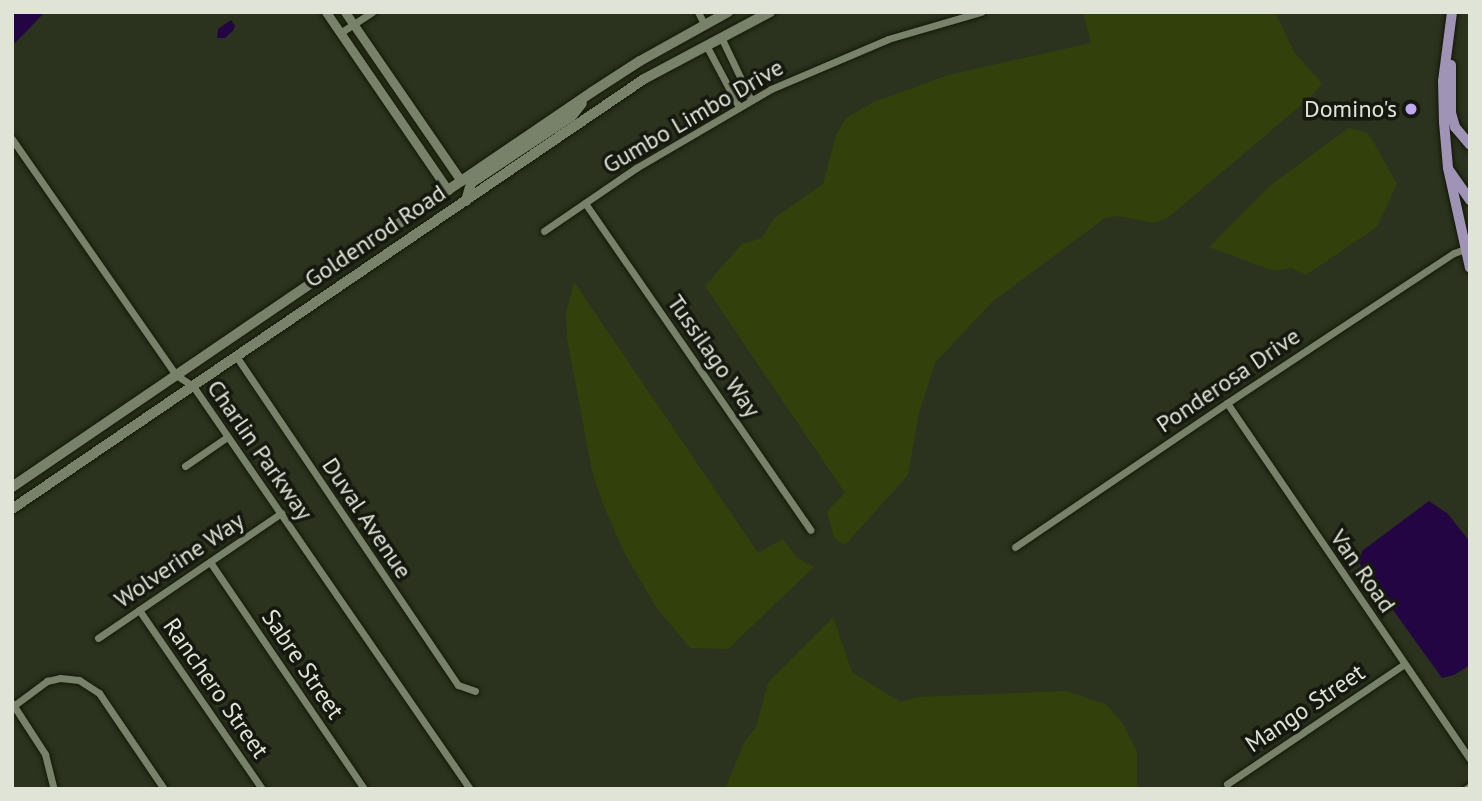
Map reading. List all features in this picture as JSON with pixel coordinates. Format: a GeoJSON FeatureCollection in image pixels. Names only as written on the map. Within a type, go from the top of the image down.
{"type":"FeatureCollection","features":[{"type":"Feature","properties":{"kind":"main road","name":"Goldenrod Road"},"geometry":{"type":"LineString","coordinates":[[12,486],[592,92],[728,12]]}},
{"type":"Feature","properties":{"kind":"main road","name":"Goldenrod Road"},"geometry":{"type":"LineString","coordinates":[[12,509],[644,79],[770,12]]}},
{"type":"Feature","properties":{"kind":"main road"},"geometry":{"type":"LineString","coordinates":[[1452,12],[1443,81],[1448,168],[1470,268]]}},
{"type":"Feature","properties":{"kind":"main road"},"geometry":{"type":"LineString","coordinates":[[1448,42],[1452,55],[1451,113],[1455,127],[1470,145]]}},
{"type":"Feature","properties":{"kind":"main road"},"geometry":{"type":"LineString","coordinates":[[466,201],[471,183],[572,116],[592,92]]}},
{"type":"Feature","properties":{"kind":"main road"},"geometry":{"type":"LineString","coordinates":[[1448,168],[1470,200]]}},
{"type":"Feature","properties":{"kind":"main road"},"geometry":{"type":"LineString","coordinates":[[433,223],[457,199],[461,181]]}},
{"type":"Feature","properties":{"kind":"street"},"geometry":{"type":"LineString","coordinates":[[326,12],[448,190]]}},
{"type":"Feature","properties":{"kind":"street"},"geometry":{"type":"LineString","coordinates":[[345,12],[461,181]]}},
{"type":"Feature","properties":{"kind":"street"},"geometry":{"type":"LineString","coordinates":[[340,33],[372,12]]}},
{"type":"Feature","properties":{"kind":"street"},"geometry":{"type":"LineString","coordinates":[[698,12],[704,24]]}},
{"type":"Feature","properties":{"kind":"street","name":"Gumbo Limbo Drive"},"geometry":{"type":"LineString","coordinates":[[544,231],[751,100],[807,72],[888,39],[981,12]]}},
{"type":"Feature","properties":{"kind":"street"},"geometry":{"type":"LineString","coordinates":[[721,37],[751,100]]}},
{"type":"Feature","properties":{"kind":"street"},"geometry":{"type":"LineString","coordinates":[[706,45],[739,107]]}},
{"type":"Feature","properties":{"kind":"street"},"geometry":{"type":"LineString","coordinates":[[726,81],[739,74]]}},
{"type":"Feature","properties":{"kind":"street","name":"Charlin Parkway"},"geometry":{"type":"LineString","coordinates":[[12,139],[176,375],[193,386],[466,787]]}},
{"type":"Feature","properties":{"kind":"street","name":"Tussilago Way"},"geometry":{"type":"LineString","coordinates":[[585,203],[811,530]]}},
{"type":"Feature","properties":{"kind":"street","name":"Ponderosa Drive"},"geometry":{"type":"LineString","coordinates":[[1015,547],[1227,403],[1454,253],[1465,249]]}},
{"type":"Feature","properties":{"kind":"street","name":"Duval Avenue"},"geometry":{"type":"LineString","coordinates":[[236,356],[458,685],[475,691]]}},
{"type":"Feature","properties":{"kind":"street","name":"Van Road"},"geometry":{"type":"LineString","coordinates":[[1227,403],[1470,759]]}},
{"type":"Feature","properties":{"kind":"street"},"geometry":{"type":"LineString","coordinates":[[185,466],[227,437]]}},
{"type":"Feature","properties":{"kind":"street","name":"Wolverine Way"},"geometry":{"type":"LineString","coordinates":[[98,638],[281,513]]}},
{"type":"Feature","properties":{"kind":"street","name":"Sabre Street"},"geometry":{"type":"LineString","coordinates":[[210,562],[364,789]]}},
{"type":"Feature","properties":{"kind":"street","name":"Ranchero Street"},"geometry":{"type":"LineString","coordinates":[[139,610],[262,789]]}},
{"type":"Feature","properties":{"kind":"street","name":"Mango Street"},"geometry":{"type":"LineString","coordinates":[[1227,784],[1404,664]]}},
{"type":"Feature","properties":{"kind":"street"},"geometry":{"type":"LineString","coordinates":[[54,789],[46,754],[13,705],[47,681],[60,678],[79,680],[99,693],[164,789]]}},
{"type":"Feature","properties":{"kind":"green space"},"geometry":{"type":"Polygon","coordinates":[[[1083,12],[1272,12],[1277,16],[1294,52],[1322,83],[1313,95],[1169,217],[1154,223],[1118,216],[1105,218],[992,302],[935,363],[919,413],[908,475],[845,545],[834,538],[827,511],[845,493],[705,286],[742,244],[762,238],[774,218],[823,184],[836,135],[846,118],[874,102],[948,75],[1091,43],[1083,12]]]}},
{"type":"Feature","properties":{"kind":"green space"},"geometry":{"type":"Polygon","coordinates":[[[1349,128],[1366,132],[1370,136],[1397,184],[1377,227],[1306,275],[1292,268],[1274,271],[1209,247],[1272,184],[1349,128]]]}},
{"type":"Feature","properties":{"kind":"green space"},"geometry":{"type":"Polygon","coordinates":[[[574,282],[758,553],[783,539],[797,558],[814,567],[728,649],[690,648],[656,607],[625,554],[604,507],[592,471],[567,339],[566,313],[574,282]]]}},
{"type":"Feature","properties":{"kind":"green space"},"geometry":{"type":"Polygon","coordinates":[[[833,617],[852,672],[900,702],[918,697],[1067,691],[1105,704],[1122,722],[1137,752],[1137,789],[725,789],[745,741],[756,727],[768,683],[833,617]]]}},
{"type":"Feature","properties":{"kind":"shaded area"},"geometry":{"type":"Polygon","coordinates":[[[12,12],[45,12],[12,46],[12,12]]]}},
{"type":"Feature","properties":{"kind":"shaded area"},"geometry":{"type":"Polygon","coordinates":[[[231,20],[235,26],[233,31],[225,38],[217,38],[218,29],[231,20]]]}},
{"type":"Feature","properties":{"kind":"shaded area"},"geometry":{"type":"Polygon","coordinates":[[[1429,501],[1448,514],[1470,542],[1470,665],[1454,675],[1442,678],[1360,564],[1362,551],[1429,501]]]}},
{"type":"Feature","properties":{"kind":"place","name":"Domino's"},"geometry":{"type":"Point","coordinates":[1411,109]}}]}
